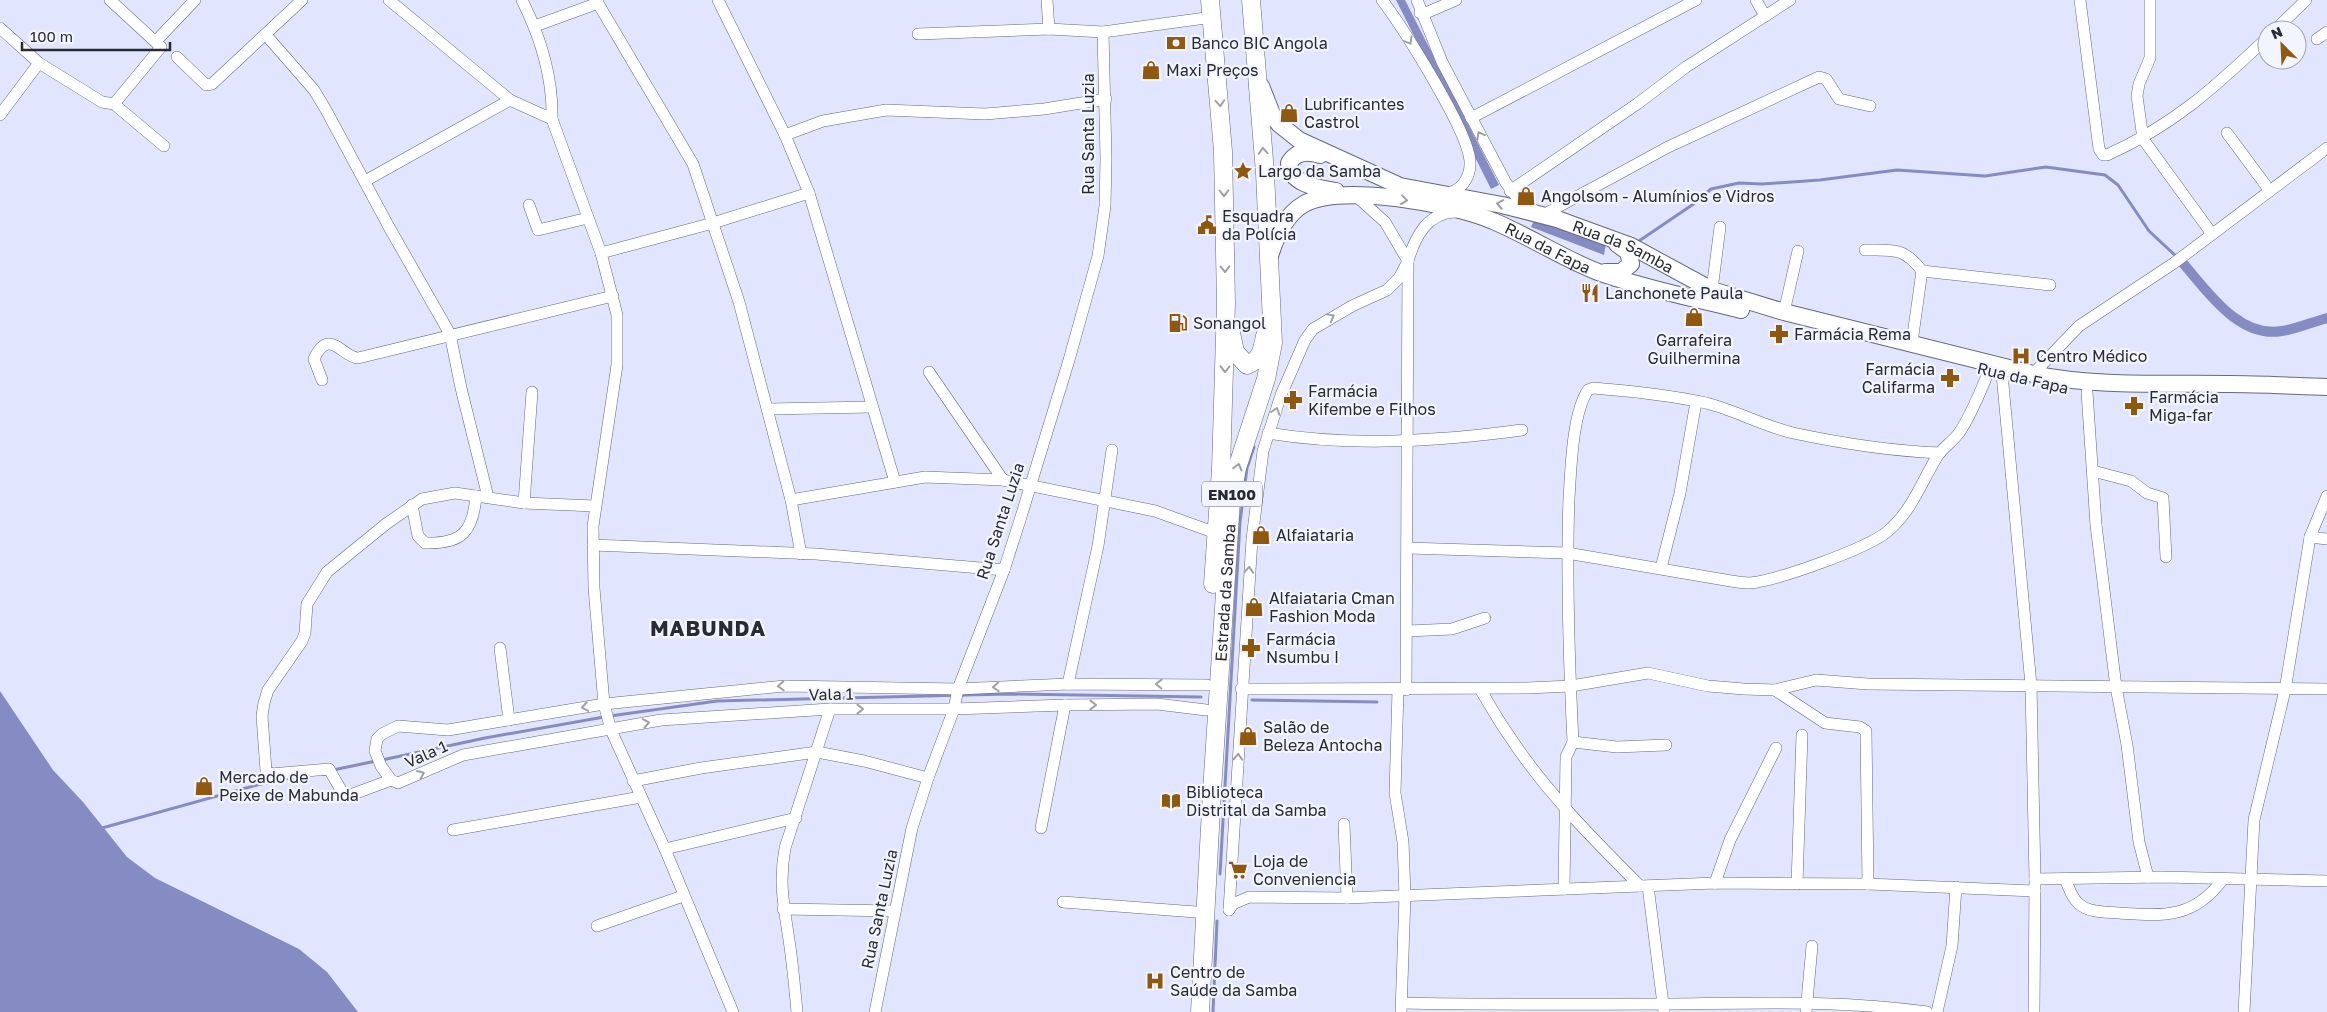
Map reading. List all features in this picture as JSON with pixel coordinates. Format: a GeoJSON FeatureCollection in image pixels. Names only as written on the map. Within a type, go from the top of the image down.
{"type":"FeatureCollection","features":[{"type":"Feature","properties":{"kind":"main road","name":"Estrada da Samba"},"geometry":{"type":"LineString","coordinates":[[1200,1012],[1231,501],[1237,468],[1270,363],[1273,343],[1272,303],[1251,0]]}},
{"type":"Feature","properties":{"kind":"main road","name":"Estrada da Samba"},"geometry":{"type":"LineString","coordinates":[[1190,1012],[1221,469],[1226,303],[1223,150],[1212,8]]}},
{"type":"Feature","properties":{"kind":"main road","name":"Rua da Samba"},"geometry":{"type":"LineString","coordinates":[[1257,72],[1265,100],[1279,124],[1299,140],[1353,166],[1400,186],[1502,205],[1551,217],[1642,251],[1692,281],[1712,290],[1784,312],[1912,342],[2033,374],[2075,381],[2130,385],[2226,384],[2327,387]]}},
{"type":"Feature","properties":{"kind":"main road"},"geometry":{"type":"LineString","coordinates":[[1353,166],[1305,152],[1295,156],[1289,162],[1291,172],[1308,185],[1356,196]]}},
{"type":"Feature","properties":{"kind":"main road","name":"Rua da Fapa"},"geometry":{"type":"LineString","coordinates":[[1269,258],[1280,229],[1299,207],[1322,197],[1356,196],[1435,204],[1456,208],[1495,222],[1586,267],[1649,288],[1841,333],[1996,373],[2087,392]]}},
{"type":"Feature","properties":{"kind":"main road"},"geometry":{"type":"LineString","coordinates":[[1586,267],[1614,273],[1627,269],[1631,264],[1628,252],[1624,248],[1596,234]]}},
{"type":"Feature","properties":{"kind":"main road"},"geometry":{"type":"LineString","coordinates":[[1226,303],[1235,352],[1247,365],[1255,362],[1261,355],[1272,303]]}},
{"type":"Feature","properties":{"kind":"main road"},"geometry":{"type":"LineString","coordinates":[[2087,392],[2327,395]]}},
{"type":"Feature","properties":{"kind":"street"},"geometry":{"type":"LineString","coordinates":[[110,0],[160,45],[160,50],[114,104]]}},
{"type":"Feature","properties":{"kind":"street"},"geometry":{"type":"LineString","coordinates":[[156,41],[196,0]]}},
{"type":"Feature","properties":{"kind":"street"},"geometry":{"type":"LineString","coordinates":[[177,57],[209,85],[266,35],[302,0]]}},
{"type":"Feature","properties":{"kind":"street"},"geometry":{"type":"LineString","coordinates":[[389,0],[510,100],[552,120]]}},
{"type":"Feature","properties":{"kind":"street"},"geometry":{"type":"LineString","coordinates":[[522,0],[535,26],[549,72],[553,95],[552,120],[601,253],[613,296],[618,335],[617,365],[595,506],[593,545],[596,626],[605,707],[610,727],[665,849],[733,1012]]}},
{"type":"Feature","properties":{"kind":"street"},"geometry":{"type":"LineString","coordinates":[[718,0],[785,135],[809,193],[894,482]]}},
{"type":"Feature","properties":{"kind":"street"},"geometry":{"type":"LineString","coordinates":[[1047,0],[1049,29]]}},
{"type":"Feature","properties":{"kind":"street"},"geometry":{"type":"LineString","coordinates":[[1382,0],[1458,127],[1469,154],[1470,169],[1466,182],[1448,193],[1431,192]]}},
{"type":"Feature","properties":{"kind":"street"},"geometry":{"type":"LineString","coordinates":[[1417,0],[1420,13],[1442,62],[1510,191],[1528,207],[1551,217],[1668,147],[1819,77],[1826,79],[1839,99],[1870,106]]}},
{"type":"Feature","properties":{"kind":"street"},"geometry":{"type":"LineString","coordinates":[[1420,13],[1428,12],[1456,0]]}},
{"type":"Feature","properties":{"kind":"street"},"geometry":{"type":"LineString","coordinates":[[1471,118],[1696,0]]}},
{"type":"Feature","properties":{"kind":"street"},"geometry":{"type":"LineString","coordinates":[[1756,0],[1765,16]]}},
{"type":"Feature","properties":{"kind":"street"},"geometry":{"type":"LineString","coordinates":[[1510,191],[1637,104],[1686,67],[1790,0]]}},
{"type":"Feature","properties":{"kind":"street"},"geometry":{"type":"LineString","coordinates":[[2080,0],[2099,149],[2102,155],[2107,155],[2143,138],[2214,89],[2257,48]]}},
{"type":"Feature","properties":{"kind":"street"},"geometry":{"type":"LineString","coordinates":[[2150,0],[2150,58],[2139,84],[2137,96],[2143,138],[2212,234]]}},
{"type":"Feature","properties":{"kind":"street"},"geometry":{"type":"LineString","coordinates":[[2285,20],[2306,0]]}},
{"type":"Feature","properties":{"kind":"street"},"geometry":{"type":"LineString","coordinates":[[535,26],[597,2],[693,164],[739,302],[791,500],[801,554]]}},
{"type":"Feature","properties":{"kind":"street"},"geometry":{"type":"LineString","coordinates":[[918,34],[1049,29],[1103,32],[1212,8]]}},
{"type":"Feature","properties":{"kind":"street"},"geometry":{"type":"LineString","coordinates":[[0,28],[39,62],[102,102],[114,104],[164,146]]}},
{"type":"Feature","properties":{"kind":"street","name":"Rua Santa Luzia"},"geometry":{"type":"LineString","coordinates":[[875,1012],[912,828],[954,708],[957,691],[1004,570],[1069,360],[1098,256],[1105,206],[1106,99],[1103,32]]}},
{"type":"Feature","properties":{"kind":"street"},"geometry":{"type":"LineString","coordinates":[[266,35],[314,90],[365,181],[388,227],[450,334],[460,388],[488,497]]}},
{"type":"Feature","properties":{"kind":"street"},"geometry":{"type":"LineString","coordinates":[[0,115],[39,62]]}},
{"type":"Feature","properties":{"kind":"street"},"geometry":{"type":"LineString","coordinates":[[785,135],[823,121],[886,110],[985,114],[1044,109],[1106,99]]}},
{"type":"Feature","properties":{"kind":"street"},"geometry":{"type":"LineString","coordinates":[[365,181],[510,100]]}},
{"type":"Feature","properties":{"kind":"street"},"geometry":{"type":"LineString","coordinates":[[2227,133],[2270,191]]}},
{"type":"Feature","properties":{"kind":"street"},"geometry":{"type":"LineString","coordinates":[[2033,374],[2079,326],[2174,263],[2327,148]]}},
{"type":"Feature","properties":{"kind":"street"},"geometry":{"type":"LineString","coordinates":[[601,253],[713,223],[809,193]]}},
{"type":"Feature","properties":{"kind":"street"},"geometry":{"type":"LineString","coordinates":[[1356,196],[1385,222],[1408,261]]}},
{"type":"Feature","properties":{"kind":"street"},"geometry":{"type":"LineString","coordinates":[[529,205],[538,230],[588,218]]}},
{"type":"Feature","properties":{"kind":"street"},"geometry":{"type":"LineString","coordinates":[[1476,215],[1454,211],[1442,213],[1432,219],[1416,237],[1408,261],[1408,631],[1395,783],[1397,812],[1403,842],[1405,896],[1401,1007],[1528,1005],[1663,1008],[1807,1007],[1902,1008],[1927,1012]]}},
{"type":"Feature","properties":{"kind":"street"},"geometry":{"type":"LineString","coordinates":[[1712,290],[1720,227]]}},
{"type":"Feature","properties":{"kind":"street"},"geometry":{"type":"LineString","coordinates":[[1865,250],[1894,250],[1914,260],[1922,271],[1912,342]]}},
{"type":"Feature","properties":{"kind":"street"},"geometry":{"type":"LineString","coordinates":[[1784,312],[1798,251]]}},
{"type":"Feature","properties":{"kind":"street","name":"Estrada da Samba"},"geometry":{"type":"LineString","coordinates":[[1231,876],[1255,505],[1263,451],[1268,433],[1281,394],[1305,340],[1313,329],[1352,306],[1387,290],[1399,278],[1408,261]]}},
{"type":"Feature","properties":{"kind":"street"},"geometry":{"type":"LineString","coordinates":[[1922,271],[2050,285]]}},
{"type":"Feature","properties":{"kind":"street"},"geometry":{"type":"LineString","coordinates":[[322,380],[314,359],[318,350],[326,345],[337,345],[353,358],[358,358],[450,334],[613,296]]}},
{"type":"Feature","properties":{"kind":"street"},"geometry":{"type":"LineString","coordinates":[[928,372],[1003,480]]}},
{"type":"Feature","properties":{"kind":"street"},"geometry":{"type":"LineString","coordinates":[[1408,548],[1566,553],[1748,583],[1769,580],[1815,565],[1875,540],[1887,532],[1914,499],[1940,453],[1960,432],[1996,373]]}},
{"type":"Feature","properties":{"kind":"street"},"geometry":{"type":"LineString","coordinates":[[1996,373],[2030,685],[2035,885],[2034,1012]]}},
{"type":"Feature","properties":{"kind":"street"},"geometry":{"type":"LineString","coordinates":[[1564,889],[1566,757],[1573,742],[1566,553],[1571,457],[1588,390],[1593,388],[1624,390],[1696,402],[1792,433],[1906,451],[1940,453]]}},
{"type":"Feature","properties":{"kind":"street"},"geometry":{"type":"LineString","coordinates":[[524,503],[532,392]]}},
{"type":"Feature","properties":{"kind":"street"},"geometry":{"type":"LineString","coordinates":[[2087,392],[2096,525],[2116,687],[2127,745],[2139,842],[2148,877]]}},
{"type":"Feature","properties":{"kind":"street"},"geometry":{"type":"LineString","coordinates":[[1661,568],[1684,477],[1696,402]]}},
{"type":"Feature","properties":{"kind":"street"},"geometry":{"type":"LineString","coordinates":[[768,409],[871,407]]}},
{"type":"Feature","properties":{"kind":"street"},"geometry":{"type":"LineString","coordinates":[[1268,433],[1326,440],[1409,440],[1522,430]]}},
{"type":"Feature","properties":{"kind":"street"},"geometry":{"type":"LineString","coordinates":[[1068,684],[1098,546],[1112,450]]}},
{"type":"Feature","properties":{"kind":"street"},"geometry":{"type":"LineString","coordinates":[[2093,471],[2131,481],[2147,493],[2163,498],[2166,557]]}},
{"type":"Feature","properties":{"kind":"street"},"geometry":{"type":"LineString","coordinates":[[791,500],[926,477],[1003,480],[1105,499],[1155,511],[1216,533]]}},
{"type":"Feature","properties":{"kind":"street"},"geometry":{"type":"LineString","coordinates":[[391,780],[345,797],[329,769],[267,773],[262,716],[268,690],[302,641],[305,633],[307,604],[326,572],[412,505],[435,496],[454,493],[524,503],[595,506]]}},
{"type":"Feature","properties":{"kind":"street"},"geometry":{"type":"LineString","coordinates":[[412,505],[418,536],[425,543],[442,544],[457,539],[469,529],[474,515],[476,496]]}},
{"type":"Feature","properties":{"kind":"street"},"geometry":{"type":"LineString","coordinates":[[2244,1012],[2254,820],[2258,796],[2285,690],[2310,537],[2327,496]]}},
{"type":"Feature","properties":{"kind":"street"},"geometry":{"type":"LineString","coordinates":[[2310,537],[2327,539]]}},
{"type":"Feature","properties":{"kind":"street"},"geometry":{"type":"LineString","coordinates":[[593,545],[900,560],[1004,570]]}},
{"type":"Feature","properties":{"kind":"street"},"geometry":{"type":"LineString","coordinates":[[1408,631],[1452,629],[1485,618]]}},
{"type":"Feature","properties":{"kind":"street"},"geometry":{"type":"LineString","coordinates":[[500,648],[509,720]]}},
{"type":"Feature","properties":{"kind":"street"},"geometry":{"type":"LineString","coordinates":[[1242,689],[1402,690],[1571,686],[1648,673],[1708,686],[1775,690],[1816,680],[1868,684],[2327,689]]}},
{"type":"Feature","properties":{"kind":"street","name":"Vala 1"},"geometry":{"type":"LineString","coordinates":[[1206,710],[1157,704],[830,709],[661,720],[610,727],[463,756],[398,783],[391,780],[381,766],[375,751],[376,739],[398,726],[448,730],[605,707],[785,686],[957,691],[1068,684],[1208,686]]}},
{"type":"Feature","properties":{"kind":"street"},"geometry":{"type":"LineString","coordinates":[[1480,688],[1510,737],[1565,806],[1607,854],[1644,886],[1663,1008]]}},
{"type":"Feature","properties":{"kind":"street"},"geometry":{"type":"LineString","coordinates":[[1775,690],[1825,723],[1860,727],[1866,731],[1868,884]]}},
{"type":"Feature","properties":{"kind":"street"},"geometry":{"type":"LineString","coordinates":[[1041,828],[1065,705]]}},
{"type":"Feature","properties":{"kind":"street"},"geometry":{"type":"LineString","coordinates":[[797,1012],[790,946],[783,909],[782,867],[786,848],[830,709]]}},
{"type":"Feature","properties":{"kind":"street"},"geometry":{"type":"LineString","coordinates":[[1797,884],[1802,735]]}},
{"type":"Feature","properties":{"kind":"street"},"geometry":{"type":"LineString","coordinates":[[1573,742],[1617,747],[1666,745]]}},
{"type":"Feature","properties":{"kind":"street"},"geometry":{"type":"LineString","coordinates":[[1716,883],[1730,840],[1776,748]]}},
{"type":"Feature","properties":{"kind":"street"},"geometry":{"type":"LineString","coordinates":[[633,781],[709,767],[817,752],[864,761],[928,778]]}},
{"type":"Feature","properties":{"kind":"street"},"geometry":{"type":"LineString","coordinates":[[453,830],[641,797]]}},
{"type":"Feature","properties":{"kind":"street"},"geometry":{"type":"LineString","coordinates":[[665,849],[796,818]]}},
{"type":"Feature","properties":{"kind":"street"},"geometry":{"type":"LineString","coordinates":[[1344,824],[1347,898]]}},
{"type":"Feature","properties":{"kind":"street"},"geometry":{"type":"LineString","coordinates":[[1231,876],[1229,910],[1233,904],[1249,897],[1347,898],[1716,883],[1868,884],[1956,887],[2035,885],[2065,879],[2148,877],[2327,881]]}},
{"type":"Feature","properties":{"kind":"street"},"geometry":{"type":"LineString","coordinates":[[1231,876],[1235,885],[1249,897]]}},
{"type":"Feature","properties":{"kind":"street"},"geometry":{"type":"LineString","coordinates":[[2065,879],[2077,903],[2084,908],[2102,912],[2152,916],[2186,910],[2209,896],[2223,879]]}},
{"type":"Feature","properties":{"kind":"street"},"geometry":{"type":"LineString","coordinates":[[1937,1012],[1952,946],[1956,887]]}},
{"type":"Feature","properties":{"kind":"street"},"geometry":{"type":"LineString","coordinates":[[597,926],[683,896]]}},
{"type":"Feature","properties":{"kind":"street"},"geometry":{"type":"LineString","coordinates":[[1063,902],[1196,912]]}},
{"type":"Feature","properties":{"kind":"street"},"geometry":{"type":"LineString","coordinates":[[783,909],[895,910]]}},
{"type":"Feature","properties":{"kind":"street"},"geometry":{"type":"LineString","coordinates":[[1807,1007],[1812,946]]}},
{"type":"Feature","properties":{"kind":"water"},"geometry":{"type":"Polygon","coordinates":[[[1396,0],[1405,0],[1499,185],[1491,189],[1396,0]]]}},
{"type":"Feature","properties":{"kind":"water"},"geometry":{"type":"Polygon","coordinates":[[[1535,218],[1606,243],[1604,255],[1531,227],[1535,218]]]}},
{"type":"Feature","properties":{"kind":"water"},"geometry":{"type":"Polygon","coordinates":[[[0,691],[53,770],[83,802],[127,857],[155,878],[299,949],[327,972],[358,1012],[0,1012],[0,691]]]}},
{"type":"Feature","properties":{"kind":"waterway"},"geometry":{"type":"LineString","coordinates":[[1636,243],[1695,203],[1711,189],[1739,183],[1762,184],[1820,180],[1897,170],[1985,176],[2046,167],[2105,175],[2118,185],[2149,231],[2178,258]]}},
{"type":"Feature","properties":{"kind":"waterway"},"geometry":{"type":"LineString","coordinates":[[2181,261],[2212,298],[2237,320],[2251,327],[2266,331],[2282,331],[2327,318]]}},
{"type":"Feature","properties":{"kind":"waterway"},"geometry":{"type":"LineString","coordinates":[[1220,874],[1240,522],[1247,468],[1254,447]]}},
{"type":"Feature","properties":{"kind":"waterway"},"geometry":{"type":"LineString","coordinates":[[610,716],[717,701],[1008,694],[1201,697]]}},
{"type":"Feature","properties":{"kind":"waterway"},"geometry":{"type":"LineString","coordinates":[[1252,700],[1377,702]]}},
{"type":"Feature","properties":{"kind":"waterway"},"geometry":{"type":"LineString","coordinates":[[382,760],[485,738],[604,717]]}},
{"type":"Feature","properties":{"kind":"waterway"},"geometry":{"type":"LineString","coordinates":[[333,770],[376,761]]}},
{"type":"Feature","properties":{"kind":"waterway"},"geometry":{"type":"LineString","coordinates":[[102,828],[257,785],[295,777]]}},
{"type":"Feature","properties":{"kind":"waterway"},"geometry":{"type":"LineString","coordinates":[[1213,1012],[1217,921]]}},
{"type":"Feature","properties":{"kind":"place","name":"Banco BIC Angola"},"geometry":{"type":"Point","coordinates":[1176,43]}},
{"type":"Feature","properties":{"kind":"place","name":"Maxi Preços"},"geometry":{"type":"Point","coordinates":[1151,70]}},
{"type":"Feature","properties":{"kind":"place","name":"Lubrificantes Castrol"},"geometry":{"type":"Point","coordinates":[1289,113]}},
{"type":"Feature","properties":{"kind":"place","name":"Largo da Samba"},"geometry":{"type":"Point","coordinates":[1243,171]}},
{"type":"Feature","properties":{"kind":"place","name":"Angolsom - Alumínios e Vidros"},"geometry":{"type":"Point","coordinates":[1526,196]}},
{"type":"Feature","properties":{"kind":"place","name":"Esquadra da Polícia"},"geometry":{"type":"Point","coordinates":[1207,225]}},
{"type":"Feature","properties":{"kind":"place","name":"Lanchonete Paula"},"geometry":{"type":"Point","coordinates":[1590,293]}},
{"type":"Feature","properties":{"kind":"place","name":"Garrafeira Guilhermina"},"geometry":{"type":"Point","coordinates":[1694,317]}},
{"type":"Feature","properties":{"kind":"place","name":"Sonangol"},"geometry":{"type":"Point","coordinates":[1178,323]}},
{"type":"Feature","properties":{"kind":"place","name":"Farmácia Rema"},"geometry":{"type":"Point","coordinates":[1779,334]}},
{"type":"Feature","properties":{"kind":"place","name":"Centro Médico"},"geometry":{"type":"Point","coordinates":[2021,356]}},
{"type":"Feature","properties":{"kind":"place","name":"Farmácia Califarma"},"geometry":{"type":"Point","coordinates":[1950,378]}},
{"type":"Feature","properties":{"kind":"place","name":"Farmácia Kifembe e Filhos"},"geometry":{"type":"Point","coordinates":[1293,400]}},
{"type":"Feature","properties":{"kind":"place","name":"Farmácia Miga-far"},"geometry":{"type":"Point","coordinates":[2134,406]}},
{"type":"Feature","properties":{"kind":"place","name":"Alfaiataria"},"geometry":{"type":"Point","coordinates":[1261,535]}},
{"type":"Feature","properties":{"kind":"place","name":"Alfaiataria Cman Fashion Moda"},"geometry":{"type":"Point","coordinates":[1254,607]}},
{"type":"Feature","properties":{"kind":"place","name":"Farmácia Nsumbu I"},"geometry":{"type":"Point","coordinates":[1251,648]}},
{"type":"Feature","properties":{"kind":"place","name":"Salão de Beleza Antocha"},"geometry":{"type":"Point","coordinates":[1248,736]}},
{"type":"Feature","properties":{"kind":"place","name":"Mercado de Peixe de Mabunda"},"geometry":{"type":"Point","coordinates":[204,786]}},
{"type":"Feature","properties":{"kind":"place","name":"Biblioteca Distrital da Samba"},"geometry":{"type":"Point","coordinates":[1171,801]}},
{"type":"Feature","properties":{"kind":"place","name":"Loja de Conveniencia"},"geometry":{"type":"Point","coordinates":[1238,870]}},
{"type":"Feature","properties":{"kind":"place","name":"Centro de Saúde da Samba"},"geometry":{"type":"Point","coordinates":[1155,981]}},
{"type":"Feature","properties":{"kind":"district","name":"MABUNDA"},"geometry":{"type":"Point","coordinates":[708,628]}}]}
